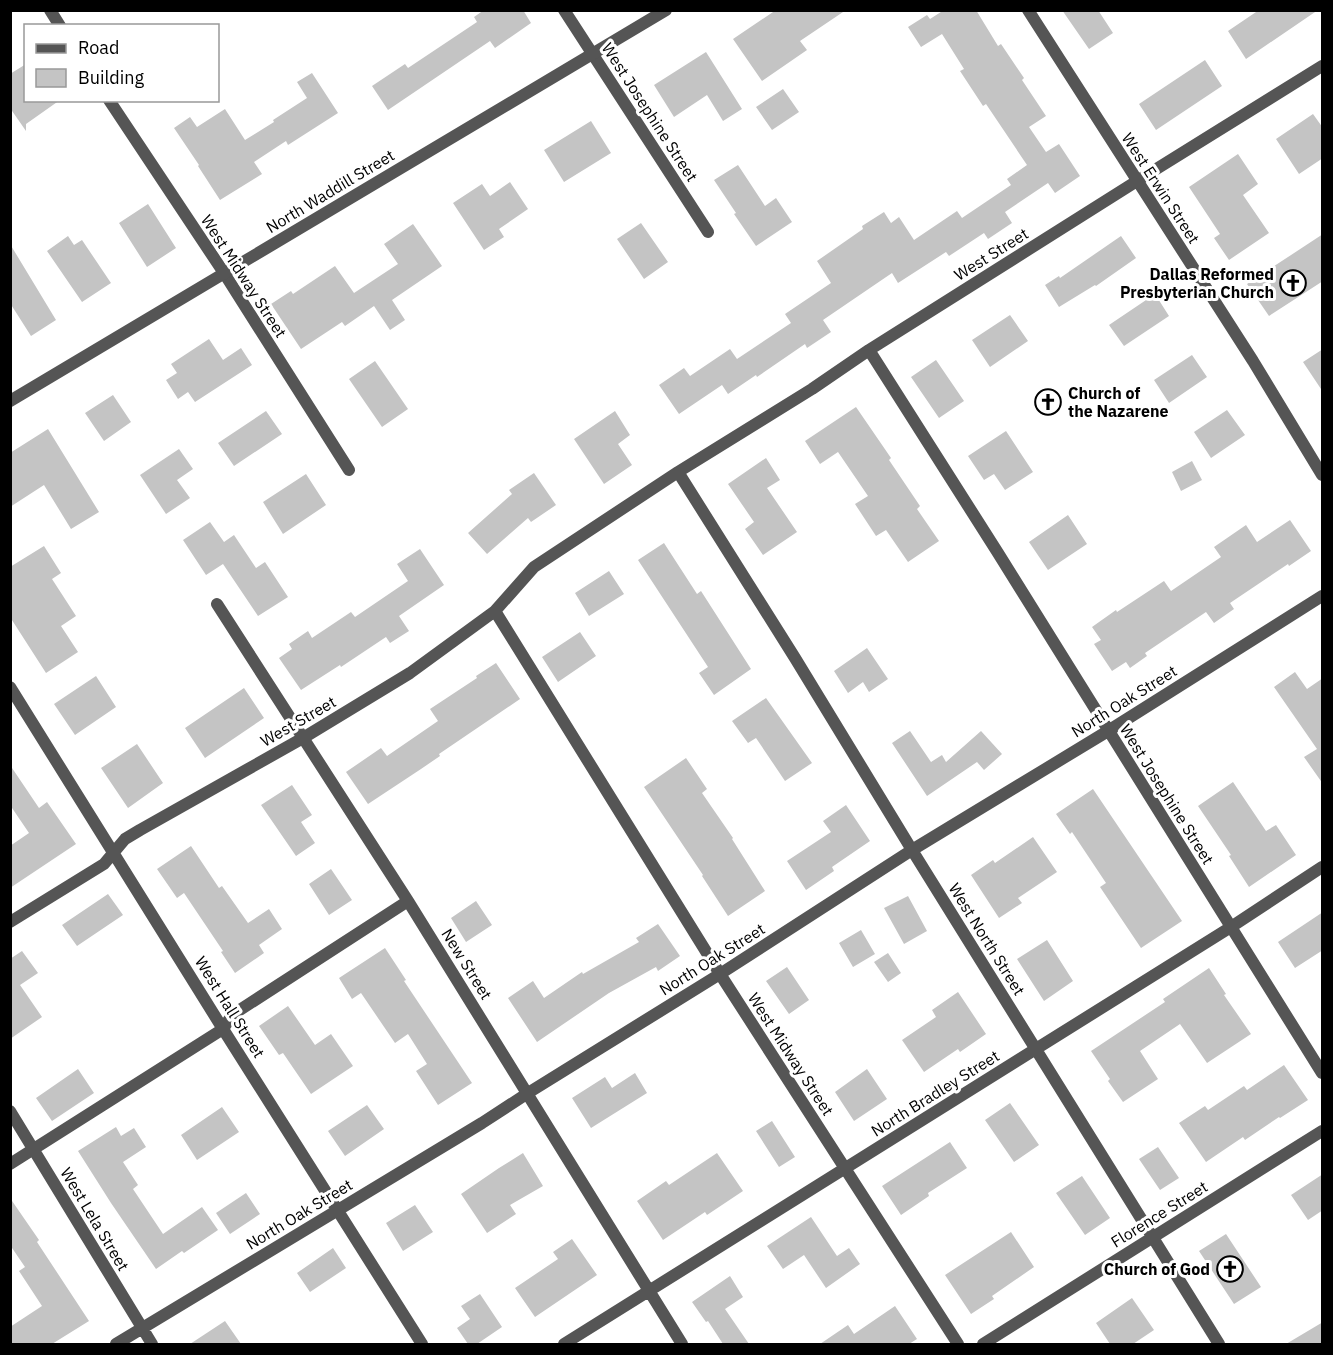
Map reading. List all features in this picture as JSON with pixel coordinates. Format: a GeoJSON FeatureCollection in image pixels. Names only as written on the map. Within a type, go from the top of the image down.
{"type":"FeatureCollection","features":[{"type":"Feature","properties":{"kind":"street"},"geometry":{"type":"LineString","coordinates":[[50,10],[59,24]]}},
{"type":"Feature","properties":{"kind":"street","name":"West Josephine Street"},"geometry":{"type":"LineString","coordinates":[[564,10],[708,232]]}},
{"type":"Feature","properties":{"kind":"street","name":"North Waddill Street"},"geometry":{"type":"LineString","coordinates":[[10,401],[666,10]]}},
{"type":"Feature","properties":{"kind":"street","name":"West Erwin Street"},"geometry":{"type":"LineString","coordinates":[[1028,10],[1259,370],[1323,476]]}},
{"type":"Feature","properties":{"kind":"street","name":"West Street"},"geometry":{"type":"LineString","coordinates":[[10,922],[104,864],[125,839],[410,674],[495,610],[534,567],[678,472],[812,389],[869,350],[1137,180],[1323,66]]}},
{"type":"Feature","properties":{"kind":"street","name":"West Midway Street"},"geometry":{"type":"LineString","coordinates":[[110,102],[224,273],[350,470]]}},
{"type":"Feature","properties":{"kind":"street","name":"West Josephine Street"},"geometry":{"type":"LineString","coordinates":[[869,350],[1323,1073]]}},
{"type":"Feature","properties":{"kind":"street","name":"West North Street"},"geometry":{"type":"LineString","coordinates":[[678,472],[1219,1344]]}},
{"type":"Feature","properties":{"kind":"street","name":"North Oak Street"},"geometry":{"type":"LineString","coordinates":[[116,1344],[482,1123],[912,850],[1108,731],[1323,596]]}},
{"type":"Feature","properties":{"kind":"street","name":"New Street"},"geometry":{"type":"LineString","coordinates":[[217,604],[408,901],[682,1344]]}},
{"type":"Feature","properties":{"kind":"street","name":"West Midway Street"},"geometry":{"type":"LineString","coordinates":[[495,610],[720,974],[958,1344]]}},
{"type":"Feature","properties":{"kind":"street","name":"West Hall Street"},"geometry":{"type":"LineString","coordinates":[[10,687],[422,1344]]}},
{"type":"Feature","properties":{"kind":"street","name":"North Bradley Street"},"geometry":{"type":"LineString","coordinates":[[564,1344],[1231,927],[1323,867]]}},
{"type":"Feature","properties":{"kind":"street"},"geometry":{"type":"LineString","coordinates":[[10,1164],[224,1029],[232,1015],[408,901]]}},
{"type":"Feature","properties":{"kind":"street","name":"West Lela Street"},"geometry":{"type":"LineString","coordinates":[[10,1111],[152,1344]]}},
{"type":"Feature","properties":{"kind":"street","name":"Florence Street"},"geometry":{"type":"LineString","coordinates":[[983,1344],[1323,1131]]}},
{"type":"Feature","properties":{"kind":"building"},"geometry":{"type":"Polygon","coordinates":[[[484,10],[523,10],[531,23],[495,48],[490,41],[388,110],[372,86],[405,64],[408,68],[477,22],[474,17],[484,10]]]}},
{"type":"Feature","properties":{"kind":"building"},"geometry":{"type":"Polygon","coordinates":[[[776,10],[846,10],[800,41],[807,50],[762,81],[733,39],[776,10]]]}},
{"type":"Feature","properties":{"kind":"building"},"geometry":{"type":"Polygon","coordinates":[[[944,10],[976,10],[998,46],[1001,44],[1024,78],[1022,80],[1046,116],[1029,127],[1046,152],[1059,144],[1080,176],[1055,193],[1048,183],[1005,212],[1012,223],[988,239],[984,233],[949,256],[946,252],[898,283],[892,273],[823,320],[831,332],[807,348],[805,344],[728,394],[722,385],[679,414],[659,385],[684,368],[690,376],[730,349],[737,359],[791,323],[785,314],[831,283],[817,261],[863,229],[862,226],[884,212],[891,223],[899,217],[914,240],[957,211],[962,218],[1011,185],[1007,179],[1027,165],[986,104],[983,106],[960,71],[964,69],[942,34],[921,47],[908,27],[927,15],[930,19],[944,10]]]}},
{"type":"Feature","properties":{"kind":"building"},"geometry":{"type":"Polygon","coordinates":[[[1062,10],[1098,10],[1113,33],[1089,49],[1062,10]]]}},
{"type":"Feature","properties":{"kind":"building"},"geometry":{"type":"Polygon","coordinates":[[[1259,10],[1318,10],[1246,59],[1228,31],[1259,10]]]}},
{"type":"Feature","properties":{"kind":"building"},"geometry":{"type":"Polygon","coordinates":[[[706,52],[742,109],[723,121],[707,95],[674,117],[654,85],[706,52]]]}},
{"type":"Feature","properties":{"kind":"building"},"geometry":{"type":"Polygon","coordinates":[[[1205,60],[1222,86],[1156,130],[1139,104],[1205,60]]]}},
{"type":"Feature","properties":{"kind":"building"},"geometry":{"type":"Polygon","coordinates":[[[24,65],[24,102],[57,102],[26,124],[26,131],[10,108],[10,74],[24,65]]]}},
{"type":"Feature","properties":{"kind":"building"},"geometry":{"type":"Polygon","coordinates":[[[312,73],[338,113],[288,145],[286,141],[254,162],[262,174],[220,200],[174,128],[190,117],[197,127],[225,109],[245,140],[307,98],[297,82],[312,73]]]}},
{"type":"Feature","properties":{"kind":"building"},"geometry":{"type":"Polygon","coordinates":[[[783,89],[799,112],[772,130],[756,107],[783,89]]]}},
{"type":"Feature","properties":{"kind":"building"},"geometry":{"type":"Polygon","coordinates":[[[1313,114],[1323,128],[1323,158],[1299,174],[1276,139],[1313,114]]]}},
{"type":"Feature","properties":{"kind":"building"},"geometry":{"type":"Polygon","coordinates":[[[591,121],[611,153],[564,182],[544,150],[591,121]]]}},
{"type":"Feature","properties":{"kind":"building"},"geometry":{"type":"Polygon","coordinates":[[[1238,154],[1258,184],[1243,195],[1269,233],[1229,260],[1214,238],[1220,234],[1189,187],[1238,154]]]}},
{"type":"Feature","properties":{"kind":"building"},"geometry":{"type":"Polygon","coordinates":[[[738,165],[765,206],[776,198],[792,222],[756,246],[714,180],[738,165]]]}},
{"type":"Feature","properties":{"kind":"building"},"geometry":{"type":"Polygon","coordinates":[[[510,182],[528,209],[499,229],[504,237],[484,250],[453,203],[482,184],[490,196],[510,182]]]}},
{"type":"Feature","properties":{"kind":"building"},"geometry":{"type":"Polygon","coordinates":[[[148,204],[176,248],[147,267],[119,223],[148,204]]]}},
{"type":"Feature","properties":{"kind":"building"},"geometry":{"type":"Polygon","coordinates":[[[641,223],[668,262],[644,279],[617,239],[641,223]]]}},
{"type":"Feature","properties":{"kind":"building"},"geometry":{"type":"Polygon","coordinates":[[[413,224],[442,266],[392,300],[405,320],[390,330],[374,306],[345,326],[342,322],[301,349],[271,304],[291,291],[293,294],[335,266],[354,293],[398,264],[384,244],[413,224]]]}},
{"type":"Feature","properties":{"kind":"building"},"geometry":{"type":"Polygon","coordinates":[[[1323,234],[1323,281],[1269,316],[1247,284],[1323,234]]]}},
{"type":"Feature","properties":{"kind":"building"},"geometry":{"type":"Polygon","coordinates":[[[68,236],[74,245],[82,240],[111,283],[82,302],[47,251],[68,236]]]}},
{"type":"Feature","properties":{"kind":"building"},"geometry":{"type":"Polygon","coordinates":[[[1121,236],[1136,258],[1096,286],[1059,307],[1045,285],[1059,276],[1060,278],[1121,236]]]}},
{"type":"Feature","properties":{"kind":"building"},"geometry":{"type":"Polygon","coordinates":[[[10,244],[56,320],[31,336],[10,303],[10,244]]]}},
{"type":"Feature","properties":{"kind":"building"},"geometry":{"type":"Polygon","coordinates":[[[1155,294],[1169,316],[1124,346],[1109,325],[1155,294]]]}},
{"type":"Feature","properties":{"kind":"building"},"geometry":{"type":"Polygon","coordinates":[[[1010,315],[1028,341],[990,367],[972,340],[1010,315]]]}},
{"type":"Feature","properties":{"kind":"building"},"geometry":{"type":"Polygon","coordinates":[[[209,339],[223,360],[241,348],[252,365],[195,402],[188,392],[178,399],[166,380],[177,373],[171,364],[209,339]]]}},
{"type":"Feature","properties":{"kind":"building"},"geometry":{"type":"Polygon","coordinates":[[[1323,349],[1323,392],[1303,362],[1323,349]]]}},
{"type":"Feature","properties":{"kind":"building"},"geometry":{"type":"Polygon","coordinates":[[[1192,355],[1207,377],[1169,403],[1154,380],[1192,355]]]}},
{"type":"Feature","properties":{"kind":"building"},"geometry":{"type":"Polygon","coordinates":[[[936,360],[964,401],[939,418],[911,377],[936,360]]]}},
{"type":"Feature","properties":{"kind":"building"},"geometry":{"type":"Polygon","coordinates":[[[375,361],[408,409],[382,427],[349,379],[375,361]]]}},
{"type":"Feature","properties":{"kind":"building"},"geometry":{"type":"Polygon","coordinates":[[[113,395],[131,422],[104,441],[85,413],[113,395]]]}},
{"type":"Feature","properties":{"kind":"building"},"geometry":{"type":"Polygon","coordinates":[[[856,407],[891,458],[889,460],[920,506],[917,509],[939,541],[908,562],[886,530],[876,536],[855,504],[868,496],[838,452],[820,464],[805,441],[856,407]]]}},
{"type":"Feature","properties":{"kind":"building"},"geometry":{"type":"Polygon","coordinates":[[[1227,410],[1245,435],[1211,458],[1194,432],[1227,410]]]}},
{"type":"Feature","properties":{"kind":"building"},"geometry":{"type":"Polygon","coordinates":[[[266,411],[282,434],[234,466],[218,443],[266,411]]]}},
{"type":"Feature","properties":{"kind":"building"},"geometry":{"type":"Polygon","coordinates":[[[615,411],[630,435],[618,444],[632,465],[604,484],[574,439],[615,411]]]}},
{"type":"Feature","properties":{"kind":"building"},"geometry":{"type":"Polygon","coordinates":[[[48,429],[99,512],[71,529],[44,485],[10,507],[10,453],[48,429]]]}},
{"type":"Feature","properties":{"kind":"building"},"geometry":{"type":"Polygon","coordinates":[[[1006,431],[1033,472],[1005,490],[994,474],[984,480],[968,456],[1006,431]]]}},
{"type":"Feature","properties":{"kind":"building"},"geometry":{"type":"Polygon","coordinates":[[[179,449],[193,469],[177,480],[190,498],[166,514],[140,475],[179,449]]]}},
{"type":"Feature","properties":{"kind":"building"},"geometry":{"type":"Polygon","coordinates":[[[766,458],[780,480],[767,488],[797,532],[763,555],[745,529],[754,522],[728,484],[766,458]]]}},
{"type":"Feature","properties":{"kind":"building"},"geometry":{"type":"Polygon","coordinates":[[[1192,461],[1202,480],[1181,491],[1172,472],[1192,461]]]}},
{"type":"Feature","properties":{"kind":"building"},"geometry":{"type":"Polygon","coordinates":[[[534,473],[556,505],[531,522],[528,518],[487,554],[468,533],[512,494],[509,490],[534,473]]]}},
{"type":"Feature","properties":{"kind":"building"},"geometry":{"type":"Polygon","coordinates":[[[306,474],[326,505],[283,534],[263,502],[306,474]]]}},
{"type":"Feature","properties":{"kind":"building"},"geometry":{"type":"Polygon","coordinates":[[[1068,515],[1087,544],[1048,570],[1029,542],[1068,515]]]}},
{"type":"Feature","properties":{"kind":"building"},"geometry":{"type":"Polygon","coordinates":[[[1290,520],[1311,551],[1230,603],[1234,609],[1214,623],[1206,612],[1145,653],[1147,656],[1130,668],[1126,662],[1112,671],[1094,644],[1101,640],[1092,627],[1164,581],[1171,591],[1221,557],[1214,547],[1246,525],[1257,542],[1290,520]]]}},
{"type":"Feature","properties":{"kind":"building"},"geometry":{"type":"Polygon","coordinates":[[[210,522],[224,542],[234,535],[256,568],[265,562],[288,597],[258,616],[223,564],[206,575],[183,540],[210,522]]]}},
{"type":"Feature","properties":{"kind":"building"},"geometry":{"type":"Polygon","coordinates":[[[664,543],[697,594],[701,591],[751,669],[714,695],[699,673],[708,667],[638,560],[664,543]]]}},
{"type":"Feature","properties":{"kind":"building"},"geometry":{"type":"Polygon","coordinates":[[[44,546],[61,573],[52,579],[76,616],[61,626],[78,652],[46,673],[10,617],[10,567],[44,546]]]}},
{"type":"Feature","properties":{"kind":"building"},"geometry":{"type":"Polygon","coordinates":[[[420,549],[444,585],[399,616],[409,631],[390,643],[386,637],[301,690],[279,658],[292,649],[289,644],[308,631],[312,638],[351,612],[355,617],[408,581],[397,564],[420,549]]]}},
{"type":"Feature","properties":{"kind":"building"},"geometry":{"type":"Polygon","coordinates":[[[609,571],[624,594],[589,616],[575,593],[609,571]]]}},
{"type":"Feature","properties":{"kind":"building"},"geometry":{"type":"Polygon","coordinates":[[[580,632],[596,656],[558,682],[542,657],[580,632]]]}},
{"type":"Feature","properties":{"kind":"building"},"geometry":{"type":"Polygon","coordinates":[[[867,648],[888,679],[869,692],[863,682],[848,693],[834,671],[867,648]]]}},
{"type":"Feature","properties":{"kind":"building"},"geometry":{"type":"Polygon","coordinates":[[[496,663],[520,699],[368,804],[346,772],[381,748],[387,756],[438,721],[430,709],[496,663]]]}},
{"type":"Feature","properties":{"kind":"building"},"geometry":{"type":"Polygon","coordinates":[[[1295,672],[1307,689],[1323,678],[1323,784],[1304,757],[1317,749],[1274,687],[1295,672]]]}},
{"type":"Feature","properties":{"kind":"building"},"geometry":{"type":"Polygon","coordinates":[[[96,676],[116,707],[75,735],[54,704],[96,676]]]}},
{"type":"Feature","properties":{"kind":"building"},"geometry":{"type":"Polygon","coordinates":[[[244,688],[264,718],[205,758],[185,728],[244,688]]]}},
{"type":"Feature","properties":{"kind":"building"},"geometry":{"type":"Polygon","coordinates":[[[766,698],[812,763],[785,781],[756,738],[748,743],[732,721],[766,698]]]}},
{"type":"Feature","properties":{"kind":"building"},"geometry":{"type":"Polygon","coordinates":[[[910,731],[931,762],[942,755],[946,762],[981,731],[1002,754],[984,770],[977,762],[927,796],[892,743],[910,731]]]}},
{"type":"Feature","properties":{"kind":"building"},"geometry":{"type":"Polygon","coordinates":[[[137,744],[163,783],[128,808],[101,768],[137,744]]]}},
{"type":"Feature","properties":{"kind":"building"},"geometry":{"type":"Polygon","coordinates":[[[686,758],[707,789],[702,793],[765,891],[728,916],[644,787],[686,758]]]}},
{"type":"Feature","properties":{"kind":"building"},"geometry":{"type":"Polygon","coordinates":[[[10,765],[39,808],[47,802],[76,844],[10,888],[10,846],[29,833],[10,805],[10,765]]]}},
{"type":"Feature","properties":{"kind":"building"},"geometry":{"type":"Polygon","coordinates":[[[1233,782],[1266,831],[1276,825],[1296,855],[1249,887],[1229,856],[1231,855],[1198,806],[1233,782]]]}},
{"type":"Feature","properties":{"kind":"building"},"geometry":{"type":"Polygon","coordinates":[[[292,785],[312,815],[301,822],[315,843],[296,856],[261,805],[292,785]]]}},
{"type":"Feature","properties":{"kind":"building"},"geometry":{"type":"Polygon","coordinates":[[[1093,789],[1182,921],[1141,948],[1100,887],[1106,883],[1072,832],[1070,834],[1056,814],[1093,789]]]}},
{"type":"Feature","properties":{"kind":"building"},"geometry":{"type":"Polygon","coordinates":[[[846,805],[870,841],[832,867],[834,871],[806,890],[787,861],[831,832],[823,821],[846,805]]]}},
{"type":"Feature","properties":{"kind":"building"},"geometry":{"type":"Polygon","coordinates":[[[1033,837],[1057,872],[1018,898],[1022,903],[999,918],[971,875],[993,860],[995,863],[1033,837]]]}},
{"type":"Feature","properties":{"kind":"building"},"geometry":{"type":"Polygon","coordinates":[[[191,846],[219,888],[222,886],[248,923],[269,909],[282,929],[259,945],[264,953],[235,973],[184,893],[177,898],[157,869],[191,846]]]}},
{"type":"Feature","properties":{"kind":"building"},"geometry":{"type":"Polygon","coordinates":[[[331,869],[352,900],[329,915],[309,884],[331,869]]]}},
{"type":"Feature","properties":{"kind":"building"},"geometry":{"type":"Polygon","coordinates":[[[108,894],[123,915],[77,946],[62,925],[108,894]]]}},
{"type":"Feature","properties":{"kind":"building"},"geometry":{"type":"Polygon","coordinates":[[[908,896],[927,931],[904,944],[884,908],[908,896]]]}},
{"type":"Feature","properties":{"kind":"building"},"geometry":{"type":"Polygon","coordinates":[[[476,901],[492,925],[466,942],[451,918],[476,901]]]}},
{"type":"Feature","properties":{"kind":"building"},"geometry":{"type":"Polygon","coordinates":[[[1323,912],[1323,950],[1295,968],[1278,942],[1323,912]]]}},
{"type":"Feature","properties":{"kind":"building"},"geometry":{"type":"Polygon","coordinates":[[[658,924],[680,956],[658,971],[656,967],[609,993],[537,1042],[508,998],[533,981],[544,998],[582,972],[583,974],[639,942],[636,938],[658,924]]]}},
{"type":"Feature","properties":{"kind":"building"},"geometry":{"type":"Polygon","coordinates":[[[861,930],[875,954],[853,967],[839,943],[861,930]]]}},
{"type":"Feature","properties":{"kind":"building"},"geometry":{"type":"Polygon","coordinates":[[[1047,940],[1073,981],[1044,1001],[1017,959],[1047,940]]]}},
{"type":"Feature","properties":{"kind":"building"},"geometry":{"type":"Polygon","coordinates":[[[385,948],[406,980],[404,981],[472,1083],[438,1105],[416,1071],[427,1064],[408,1034],[395,1043],[361,993],[352,999],[339,978],[385,948]]]}},
{"type":"Feature","properties":{"kind":"building"},"geometry":{"type":"Polygon","coordinates":[[[22,951],[38,973],[20,985],[42,1017],[10,1039],[10,959],[22,951]]]}},
{"type":"Feature","properties":{"kind":"building"},"geometry":{"type":"Polygon","coordinates":[[[888,953],[901,973],[888,982],[874,962],[888,953]]]}},
{"type":"Feature","properties":{"kind":"building"},"geometry":{"type":"Polygon","coordinates":[[[787,967],[809,1000],[789,1014],[766,981],[787,967]]]}},
{"type":"Feature","properties":{"kind":"building"},"geometry":{"type":"Polygon","coordinates":[[[1209,968],[1226,994],[1224,995],[1251,1034],[1207,1063],[1180,1024],[1140,1051],[1158,1079],[1123,1102],[1091,1051],[1165,1002],[1163,999],[1209,968]]]}},
{"type":"Feature","properties":{"kind":"building"},"geometry":{"type":"Polygon","coordinates":[[[958,992],[986,1034],[960,1052],[958,1049],[924,1072],[902,1040],[936,1017],[932,1010],[958,992]]]}},
{"type":"Feature","properties":{"kind":"building"},"geometry":{"type":"Polygon","coordinates":[[[288,1006],[315,1045],[331,1034],[353,1066],[311,1094],[283,1053],[279,1055],[259,1026],[288,1006]]]}},
{"type":"Feature","properties":{"kind":"building"},"geometry":{"type":"Polygon","coordinates":[[[1284,1065],[1308,1100],[1245,1140],[1243,1137],[1206,1162],[1179,1123],[1205,1106],[1208,1110],[1244,1086],[1247,1090],[1284,1065]]]}},
{"type":"Feature","properties":{"kind":"building"},"geometry":{"type":"Polygon","coordinates":[[[78,1069],[94,1093],[52,1121],[36,1098],[78,1069]]]}},
{"type":"Feature","properties":{"kind":"building"},"geometry":{"type":"Polygon","coordinates":[[[867,1069],[887,1099],[854,1121],[835,1092],[867,1069]]]}},
{"type":"Feature","properties":{"kind":"building"},"geometry":{"type":"Polygon","coordinates":[[[635,1073],[647,1093],[591,1128],[572,1098],[605,1077],[612,1088],[635,1073]]]}},
{"type":"Feature","properties":{"kind":"building"},"geometry":{"type":"Polygon","coordinates":[[[1010,1103],[1039,1145],[1014,1162],[985,1120],[1010,1103]]]}},
{"type":"Feature","properties":{"kind":"building"},"geometry":{"type":"Polygon","coordinates":[[[367,1105],[384,1129],[345,1156],[328,1131],[367,1105]]]}},
{"type":"Feature","properties":{"kind":"building"},"geometry":{"type":"Polygon","coordinates":[[[222,1107],[239,1132],[197,1160],[181,1135],[222,1107]]]}},
{"type":"Feature","properties":{"kind":"building"},"geometry":{"type":"Polygon","coordinates":[[[772,1121],[795,1157],[779,1167],[756,1131],[772,1121]]]}},
{"type":"Feature","properties":{"kind":"building"},"geometry":{"type":"Polygon","coordinates":[[[116,1127],[121,1136],[134,1128],[146,1147],[123,1162],[138,1185],[133,1189],[163,1234],[202,1207],[218,1230],[156,1269],[78,1151],[116,1127]]]}},
{"type":"Feature","properties":{"kind":"building"},"geometry":{"type":"Polygon","coordinates":[[[950,1142],[967,1168],[928,1193],[929,1196],[901,1215],[882,1186],[950,1142]]]}},
{"type":"Feature","properties":{"kind":"building"},"geometry":{"type":"Polygon","coordinates":[[[1158,1147],[1179,1178],[1160,1190],[1139,1159],[1158,1147]]]}},
{"type":"Feature","properties":{"kind":"building"},"geometry":{"type":"Polygon","coordinates":[[[523,1153],[543,1186],[510,1205],[516,1214],[487,1233],[461,1194],[523,1153]]]}},
{"type":"Feature","properties":{"kind":"building"},"geometry":{"type":"Polygon","coordinates":[[[717,1153],[743,1191],[707,1215],[705,1212],[663,1240],[637,1201],[666,1181],[669,1185],[717,1153]]]}},
{"type":"Feature","properties":{"kind":"building"},"geometry":{"type":"Polygon","coordinates":[[[1323,1174],[1323,1210],[1308,1220],[1291,1195],[1323,1174]]]}},
{"type":"Feature","properties":{"kind":"building"},"geometry":{"type":"Polygon","coordinates":[[[1082,1176],[1110,1218],[1085,1235],[1056,1193],[1082,1176]]]}},
{"type":"Feature","properties":{"kind":"building"},"geometry":{"type":"Polygon","coordinates":[[[246,1193],[260,1214],[230,1234],[216,1213],[246,1193]]]}},
{"type":"Feature","properties":{"kind":"building"},"geometry":{"type":"Polygon","coordinates":[[[10,1198],[89,1321],[52,1344],[10,1344],[10,1327],[42,1306],[19,1271],[25,1267],[10,1245],[10,1198]]]}},
{"type":"Feature","properties":{"kind":"building"},"geometry":{"type":"Polygon","coordinates":[[[415,1205],[433,1232],[403,1251],[386,1223],[415,1205]]]}},
{"type":"Feature","properties":{"kind":"building"},"geometry":{"type":"Polygon","coordinates":[[[811,1217],[837,1256],[849,1248],[860,1264],[826,1288],[804,1255],[783,1269],[767,1246],[811,1217]]]}},
{"type":"Feature","properties":{"kind":"building"},"geometry":{"type":"Polygon","coordinates":[[[1011,1232],[1034,1267],[992,1296],[994,1299],[971,1314],[945,1275],[1011,1232]]]}},
{"type":"Feature","properties":{"kind":"building","name":"Church of God"},"geometry":{"type":"Polygon","coordinates":[[[1226,1234],[1261,1287],[1234,1304],[1199,1251],[1226,1234]]]}},
{"type":"Feature","properties":{"kind":"building"},"geometry":{"type":"Polygon","coordinates":[[[572,1239],[597,1275],[535,1317],[515,1288],[558,1259],[553,1252],[572,1239]]]}},
{"type":"Feature","properties":{"kind":"building"},"geometry":{"type":"Polygon","coordinates":[[[333,1248],[346,1268],[310,1292],[297,1273],[333,1248]]]}},
{"type":"Feature","properties":{"kind":"building"},"geometry":{"type":"Polygon","coordinates":[[[730,1276],[743,1297],[725,1309],[749,1344],[723,1344],[692,1302],[730,1276]]]}},
{"type":"Feature","properties":{"kind":"building"},"geometry":{"type":"Polygon","coordinates":[[[480,1294],[502,1327],[477,1344],[468,1344],[457,1328],[470,1319],[461,1306],[480,1294]]]}},
{"type":"Feature","properties":{"kind":"building"},"geometry":{"type":"Polygon","coordinates":[[[1132,1298],[1154,1330],[1133,1344],[1110,1344],[1096,1323],[1132,1298]]]}},
{"type":"Feature","properties":{"kind":"building"},"geometry":{"type":"Polygon","coordinates":[[[895,1306],[917,1339],[909,1344],[820,1344],[848,1325],[854,1334],[895,1306]]]}},
{"type":"Feature","properties":{"kind":"building"},"geometry":{"type":"Polygon","coordinates":[[[225,1321],[241,1344],[190,1344],[225,1321]]]}},
{"type":"Feature","properties":{"kind":"building"},"geometry":{"type":"Polygon","coordinates":[[[1323,1322],[1323,1344],[1286,1344],[1323,1322]]]}},
{"type":"Feature","properties":{"kind":"place","name":"Dallas Reformed Presbyterian Church"},"geometry":{"type":"Point","coordinates":[1293,283]}},
{"type":"Feature","properties":{"kind":"place","name":"Church of the Nazarene"},"geometry":{"type":"Point","coordinates":[1048,402]}},
{"type":"Feature","properties":{"kind":"place","name":"Church of God"},"geometry":{"type":"Point","coordinates":[1230,1269]}}]}
